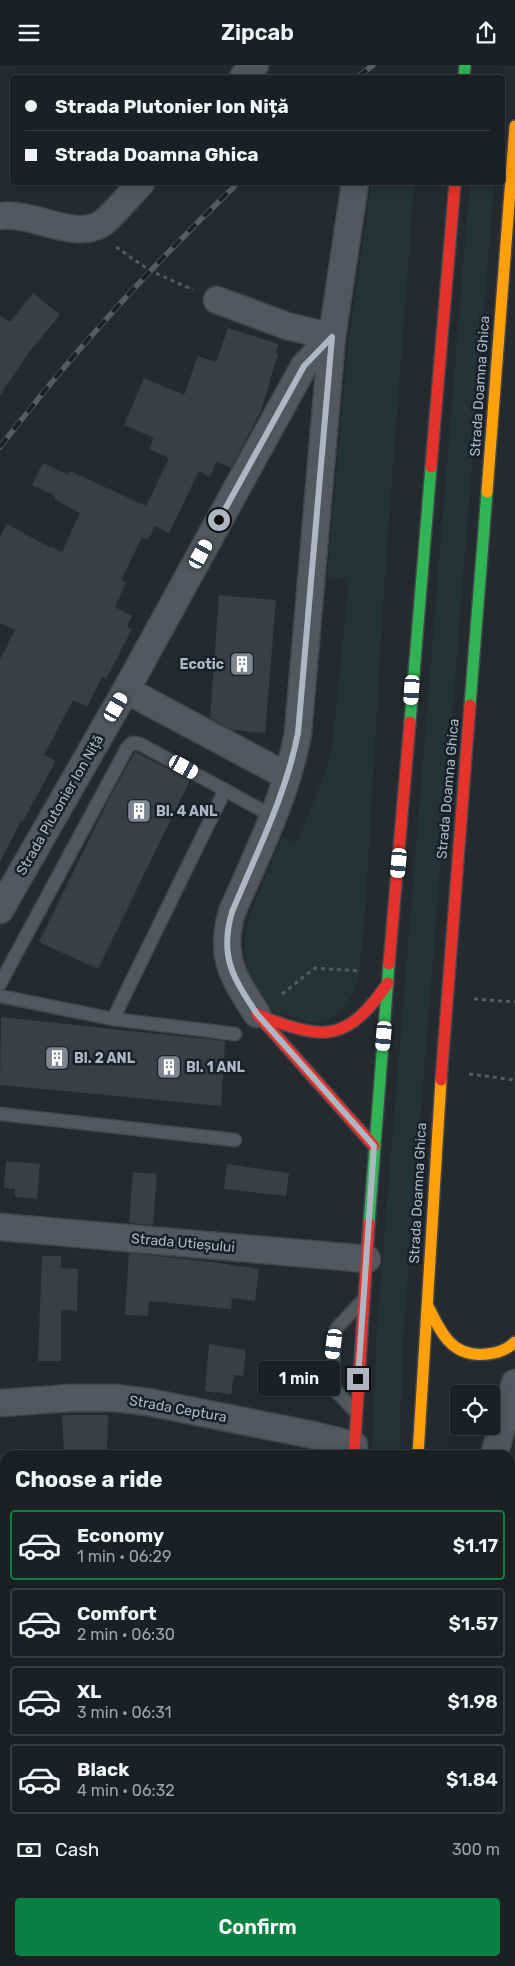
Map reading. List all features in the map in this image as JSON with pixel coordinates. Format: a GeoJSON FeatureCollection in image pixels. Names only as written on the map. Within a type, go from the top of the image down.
{"type":"FeatureCollection","features":[{"type":"Feature","properties":{"kind":"main road","name":"Strada Doamna Ghica"},"geometry":{"type":"LineString","coordinates":[[418,1450],[446,997],[515,126]]}},
{"type":"Feature","properties":{"kind":"main road"},"geometry":{"type":"LineString","coordinates":[[354,1450],[374,1146],[454,185]]}},
{"type":"Feature","properties":{"kind":"main road"},"geometry":{"type":"LineString","coordinates":[[257,1014],[305,1032],[322,1034],[338,1031],[352,1025],[366,1014],[389,977]]}},
{"type":"Feature","properties":{"kind":"main road"},"geometry":{"type":"LineString","coordinates":[[257,1014],[374,1146]]}},
{"type":"Feature","properties":{"kind":"main road"},"geometry":{"type":"LineString","coordinates":[[427,1305],[440,1333],[451,1345],[466,1353],[482,1356],[498,1352],[515,1342]]}},
{"type":"Feature","properties":{"kind":"street"},"geometry":{"type":"LineString","coordinates":[[245,75],[255,65]]}},
{"type":"Feature","properties":{"kind":"street"},"geometry":{"type":"LineString","coordinates":[[461,75],[475,65]]}},
{"type":"Feature","properties":{"kind":"street"},"geometry":{"type":"LineString","coordinates":[[0,216],[18,215],[76,230],[91,229],[104,222],[139,185]]}},
{"type":"Feature","properties":{"kind":"street"},"geometry":{"type":"LineString","coordinates":[[257,1014],[241,991],[231,969],[226,947],[227,930],[232,912],[287,776],[298,733],[332,337],[355,185]]}},
{"type":"Feature","properties":{"kind":"street"},"geometry":{"type":"LineString","coordinates":[[217,300],[287,326],[332,337]]}},
{"type":"Feature","properties":{"kind":"street","name":"Strada Plutonier Ion Niță"},"geometry":{"type":"LineString","coordinates":[[0,910],[126,690],[304,366],[332,337]]}},
{"type":"Feature","properties":{"kind":"street"},"geometry":{"type":"LineString","coordinates":[[126,690],[287,776]]}},
{"type":"Feature","properties":{"kind":"street","name":"Strada Utieșului"},"geometry":{"type":"LineString","coordinates":[[0,1227],[367,1259]]}},
{"type":"Feature","properties":{"kind":"street"},"geometry":{"type":"LineString","coordinates":[[495,1450],[515,1383]]}},
{"type":"Feature","properties":{"kind":"street","name":"Strada Ceptura"},"geometry":{"type":"LineString","coordinates":[[0,1403],[71,1398],[115,1398],[158,1404],[312,1435],[354,1450]]}},
{"type":"Feature","properties":{"kind":"lane"},"geometry":{"type":"LineString","coordinates":[[0,984],[127,748],[132,743],[140,744],[272,816]]}},
{"type":"Feature","properties":{"kind":"lane"},"geometry":{"type":"LineString","coordinates":[[112,1019],[225,790]]}},
{"type":"Feature","properties":{"kind":"lane"},"geometry":{"type":"LineString","coordinates":[[0,996],[112,1019],[235,1034]]}},
{"type":"Feature","properties":{"kind":"lane"},"geometry":{"type":"LineString","coordinates":[[0,1114],[235,1140]]}},
{"type":"Feature","properties":{"kind":"lane"},"geometry":{"type":"LineString","coordinates":[[356,1413],[331,1386],[332,1359],[336,1329],[364,1299]]}},
{"type":"Feature","properties":{"kind":"path"},"geometry":{"type":"LineString","coordinates":[[91,229],[149,270],[217,300]]}},
{"type":"Feature","properties":{"kind":"path"},"geometry":{"type":"LineString","coordinates":[[257,1014],[315,968],[389,977]]}},
{"type":"Feature","properties":{"kind":"path"},"geometry":{"type":"LineString","coordinates":[[446,997],[515,1002]]}},
{"type":"Feature","properties":{"kind":"path"},"geometry":{"type":"LineString","coordinates":[[441,1070],[515,1080]]}},
{"type":"Feature","properties":{"kind":"shaded area"},"geometry":{"type":"Polygon","coordinates":[[[414,185],[385,571],[364,927],[358,979],[354,992],[343,1009],[328,1020],[312,1023],[278,1013],[265,1003],[254,987],[248,971],[245,956],[245,935],[249,916],[282,837],[297,843],[327,768],[333,740],[349,578],[327,577],[348,346],[371,186],[414,185]]]}},
{"type":"Feature","properties":{"kind":"shaded area"},"geometry":{"type":"Polygon","coordinates":[[[470,185],[494,185],[403,1338],[399,1450],[372,1450],[377,1328],[470,185]]]}},
{"type":"Feature","properties":{"kind":"building"},"geometry":{"type":"Polygon","coordinates":[[[33,293],[60,315],[29,352],[0,395],[0,316],[10,322],[33,293]]]}},
{"type":"Feature","properties":{"kind":"building"},"geometry":{"type":"Polygon","coordinates":[[[228,328],[278,344],[276,353],[278,354],[261,411],[231,468],[217,461],[210,477],[199,471],[169,533],[155,526],[148,540],[142,537],[121,580],[126,583],[115,607],[132,616],[127,626],[132,629],[106,679],[102,677],[87,707],[73,700],[44,755],[56,761],[23,821],[21,821],[0,862],[0,659],[15,630],[0,623],[0,537],[7,524],[62,552],[80,513],[54,499],[55,496],[32,485],[43,463],[68,475],[70,471],[146,506],[169,458],[149,449],[154,438],[124,425],[144,378],[184,395],[198,356],[216,362],[228,328]]]}},
{"type":"Feature","properties":{"kind":"building","name":"Ecotic"},"geometry":{"type":"Polygon","coordinates":[[[219,595],[276,600],[265,733],[233,730],[210,718],[219,595]]]}},
{"type":"Feature","properties":{"kind":"building"},"geometry":{"type":"Polygon","coordinates":[[[135,752],[190,780],[98,969],[39,942],[112,793],[135,752]]]}},
{"type":"Feature","properties":{"kind":"building"},"geometry":{"type":"Polygon","coordinates":[[[1,1017],[225,1041],[221,1106],[0,1085],[1,1017]]]}},
{"type":"Feature","properties":{"kind":"building"},"geometry":{"type":"Polygon","coordinates":[[[6,1161],[40,1164],[37,1199],[15,1197],[15,1189],[4,1188],[6,1161]]]}},
{"type":"Feature","properties":{"kind":"building"},"geometry":{"type":"Polygon","coordinates":[[[227,1164],[289,1173],[286,1196],[224,1189],[227,1164]]]}},
{"type":"Feature","properties":{"kind":"building"},"geometry":{"type":"Polygon","coordinates":[[[133,1172],[157,1174],[153,1225],[129,1223],[133,1172]]]}},
{"type":"Feature","properties":{"kind":"building"},"geometry":{"type":"Polygon","coordinates":[[[129,1253],[259,1269],[255,1301],[232,1298],[231,1309],[149,1301],[148,1316],[125,1315],[129,1253]]]}},
{"type":"Feature","properties":{"kind":"building"},"geometry":{"type":"Polygon","coordinates":[[[42,1256],[61,1256],[61,1268],[78,1269],[77,1311],[61,1310],[61,1361],[38,1361],[42,1256]]]}},
{"type":"Feature","properties":{"kind":"building"},"geometry":{"type":"Polygon","coordinates":[[[209,1344],[246,1350],[243,1376],[234,1375],[231,1394],[205,1391],[209,1344]]]}},
{"type":"Feature","properties":{"kind":"building"},"geometry":{"type":"Polygon","coordinates":[[[62,1415],[108,1415],[107,1450],[64,1450],[62,1415]]]}},
{"type":"Feature","properties":{"kind":"railway"},"geometry":{"type":"LineString","coordinates":[[360,75],[373,65]]}},
{"type":"Feature","properties":{"kind":"railway"},"geometry":{"type":"LineString","coordinates":[[0,447],[56,377],[114,310],[175,245],[236,185]]}},
{"type":"Feature","properties":{"kind":"traffic: fast"},"geometry":{"type":"LineString","coordinates":[[464,75],[465,65]]}},
{"type":"Feature","properties":{"kind":"traffic: fast"},"geometry":{"type":"LineString","coordinates":[[410,722],[431,467]]}},
{"type":"Feature","properties":{"kind":"traffic: fast"},"geometry":{"type":"LineString","coordinates":[[470,705],[487,492]]}},
{"type":"Feature","properties":{"kind":"traffic: fast"},"geometry":{"type":"LineString","coordinates":[[369,1223],[389,964]]}},
{"type":"Feature","properties":{"kind":"traffic: slow"},"geometry":{"type":"LineString","coordinates":[[487,492],[515,126]]}},
{"type":"Feature","properties":{"kind":"traffic: slow"},"geometry":{"type":"LineString","coordinates":[[418,1450],[441,1080]]}},
{"type":"Feature","properties":{"kind":"traffic: slow"},"geometry":{"type":"LineString","coordinates":[[428,1306],[449,1342],[465,1352],[475,1354],[494,1353],[505,1349],[515,1342]]}},
{"type":"Feature","properties":{"kind":"traffic: jam"},"geometry":{"type":"LineString","coordinates":[[431,467],[455,185]]}},
{"type":"Feature","properties":{"kind":"traffic: jam"},"geometry":{"type":"LineString","coordinates":[[441,1080],[470,705]]}},
{"type":"Feature","properties":{"kind":"traffic: jam"},"geometry":{"type":"LineString","coordinates":[[389,964],[410,722]]}},
{"type":"Feature","properties":{"kind":"traffic: jam"},"geometry":{"type":"LineString","coordinates":[[261,1016],[302,1030],[333,1031],[347,1026],[360,1017],[388,983]]}},
{"type":"Feature","properties":{"kind":"traffic: jam"},"geometry":{"type":"LineString","coordinates":[[257,1014],[374,1146]]}},
{"type":"Feature","properties":{"kind":"traffic: jam"},"geometry":{"type":"LineString","coordinates":[[354,1450],[369,1223]]}},
{"type":"Feature","properties":{"kind":"place","name":"Ecotic"},"geometry":{"type":"Point","coordinates":[242,664]}},
{"type":"Feature","properties":{"kind":"place","name":"Bl. 4 ANL"},"geometry":{"type":"Point","coordinates":[139,811]}},
{"type":"Feature","properties":{"kind":"place","name":"Bl. 2 ANL"},"geometry":{"type":"Point","coordinates":[57,1058]}},
{"type":"Feature","properties":{"kind":"place","name":"Bl. 1 ANL"},"geometry":{"type":"Point","coordinates":[169,1067]}},
{"type":"Feature","properties":{"kind":"route"},"geometry":{"type":"LineString","coordinates":[[219,520],[304,366],[332,337],[298,733],[294,753],[280,797],[232,912],[227,930],[226,947],[231,969],[241,991],[257,1014],[374,1146],[358,1379]]}}]}
